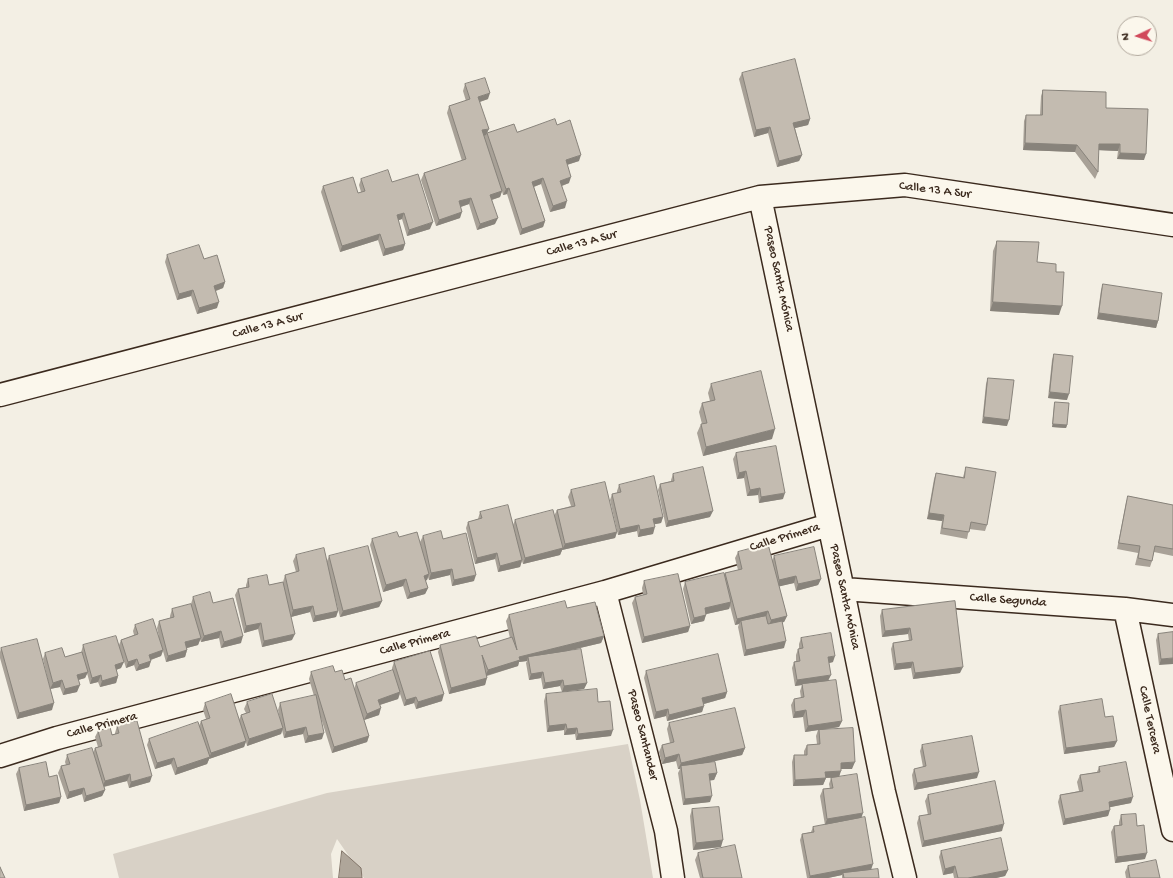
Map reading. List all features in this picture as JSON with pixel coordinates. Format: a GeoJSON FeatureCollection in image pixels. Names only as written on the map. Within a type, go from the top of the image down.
{"type":"FeatureCollection","features":[{"type":"Feature","properties":{"kind":"street","name":"Calle 13 A Sur"},"geometry":{"type":"LineString","coordinates":[[0,395],[760,197],[905,185],[1173,225]]}},
{"type":"Feature","properties":{"kind":"street","name":"Paseo Santa Mónica"},"geometry":{"type":"LineString","coordinates":[[760,197],[843,589],[884,792],[905,878]]}},
{"type":"Feature","properties":{"kind":"street","name":"Calle Primera"},"geometry":{"type":"LineString","coordinates":[[0,756],[57,738],[605,592],[829,525]]}},
{"type":"Feature","properties":{"kind":"street","name":"Calle Segunda"},"geometry":{"type":"LineString","coordinates":[[843,589],[1125,609],[1173,615]]}},
{"type":"Feature","properties":{"kind":"street","name":"Paseo Santander"},"geometry":{"type":"LineString","coordinates":[[605,592],[666,831],[673,878]]}},
{"type":"Feature","properties":{"kind":"street","name":"Calle Tercera"},"geometry":{"type":"LineString","coordinates":[[1125,609],[1173,830]]}},
{"type":"Feature","properties":{"kind":"shaded area"},"geometry":{"type":"Polygon","coordinates":[[[628,744],[640,800],[653,878],[364,878],[337,839],[331,854],[333,878],[119,878],[113,854],[327,793],[628,744]]]}},
{"type":"Feature","properties":{"kind":"shaded area"},"geometry":{"type":"Polygon","coordinates":[[[342,851],[361,868],[362,878],[339,878],[342,851]]]}},
{"type":"Feature","properties":{"kind":"building"},"geometry":{"type":"Polygon","coordinates":[[[795,59],[810,119],[793,123],[802,155],[779,161],[770,127],[756,130],[742,73],[795,59]]]}},
{"type":"Feature","properties":{"kind":"building"},"geometry":{"type":"Polygon","coordinates":[[[485,78],[490,93],[478,97],[489,129],[482,130],[502,191],[490,195],[498,218],[480,224],[471,198],[459,201],[462,212],[439,220],[424,173],[466,159],[449,106],[470,99],[465,84],[485,78]]]}},
{"type":"Feature","properties":{"kind":"building"},"geometry":{"type":"Polygon","coordinates":[[[1043,90],[1106,92],[1106,108],[1148,109],[1146,154],[1120,153],[1120,144],[1099,144],[1098,172],[1077,145],[1025,143],[1026,115],[1042,115],[1043,90]]]}},
{"type":"Feature","properties":{"kind":"building"},"geometry":{"type":"Polygon","coordinates":[[[555,119],[557,125],[570,120],[581,155],[566,160],[571,177],[560,181],[567,201],[553,206],[543,178],[532,182],[545,221],[522,229],[509,188],[506,189],[487,133],[514,124],[517,132],[555,119]]]}},
{"type":"Feature","properties":{"kind":"building"},"geometry":{"type":"Polygon","coordinates":[[[388,170],[392,182],[418,174],[433,222],[409,230],[404,213],[397,215],[405,244],[385,249],[380,234],[342,246],[323,186],[353,177],[358,193],[365,191],[361,179],[388,170]]]}},
{"type":"Feature","properties":{"kind":"building"},"geometry":{"type":"Polygon","coordinates":[[[997,241],[1039,242],[1037,262],[1056,264],[1056,272],[1064,272],[1062,306],[993,302],[997,241]]]}},
{"type":"Feature","properties":{"kind":"building"},"geometry":{"type":"Polygon","coordinates":[[[199,245],[204,259],[217,255],[225,282],[214,286],[219,302],[199,308],[193,290],[179,294],[167,255],[199,245]]]}},
{"type":"Feature","properties":{"kind":"building"},"geometry":{"type":"Polygon","coordinates":[[[1103,284],[1162,293],[1158,321],[1099,313],[1103,284]]]}},
{"type":"Feature","properties":{"kind":"building"},"geometry":{"type":"Polygon","coordinates":[[[1054,354],[1073,356],[1069,394],[1050,392],[1054,354]]]}},
{"type":"Feature","properties":{"kind":"building"},"geometry":{"type":"Polygon","coordinates":[[[761,371],[775,429],[706,447],[701,424],[707,423],[702,403],[715,400],[711,384],[761,371]]]}},
{"type":"Feature","properties":{"kind":"building"},"geometry":{"type":"Polygon","coordinates":[[[988,378],[1014,380],[1009,420],[984,417],[988,378]]]}},
{"type":"Feature","properties":{"kind":"building"},"geometry":{"type":"Polygon","coordinates":[[[1055,402],[1069,403],[1067,425],[1053,424],[1055,402]]]}},
{"type":"Feature","properties":{"kind":"building"},"geometry":{"type":"Polygon","coordinates":[[[776,446],[785,493],[761,497],[760,488],[750,490],[746,471],[739,473],[736,453],[776,446]]]}},
{"type":"Feature","properties":{"kind":"building"},"geometry":{"type":"Polygon","coordinates":[[[703,467],[713,511],[668,521],[660,484],[674,481],[673,474],[703,467]]]}},
{"type":"Feature","properties":{"kind":"building"},"geometry":{"type":"Polygon","coordinates":[[[966,467],[996,472],[987,525],[971,522],[969,532],[942,528],[944,515],[929,513],[936,473],[964,478],[966,467]]]}},
{"type":"Feature","properties":{"kind":"building"},"geometry":{"type":"Polygon","coordinates":[[[654,476],[663,517],[653,519],[655,527],[640,530],[639,525],[620,529],[612,494],[621,492],[619,485],[654,476]]]}},
{"type":"Feature","properties":{"kind":"building"},"geometry":{"type":"Polygon","coordinates":[[[605,482],[617,532],[565,544],[557,510],[575,506],[571,490],[605,482]]]}},
{"type":"Feature","properties":{"kind":"building"},"geometry":{"type":"Polygon","coordinates":[[[1128,496],[1173,505],[1173,549],[1155,546],[1152,561],[1138,558],[1140,546],[1119,543],[1128,496]]]}},
{"type":"Feature","properties":{"kind":"building"},"geometry":{"type":"Polygon","coordinates":[[[508,505],[522,560],[500,566],[497,553],[477,558],[468,522],[482,518],[480,512],[508,505]]]}},
{"type":"Feature","properties":{"kind":"building"},"geometry":{"type":"Polygon","coordinates":[[[553,510],[563,548],[525,558],[515,520],[553,510]]]}},
{"type":"Feature","properties":{"kind":"building"},"geometry":{"type":"Polygon","coordinates":[[[441,531],[443,539],[466,533],[476,575],[454,580],[452,569],[431,573],[423,536],[441,531]]]}},
{"type":"Feature","properties":{"kind":"building"},"geometry":{"type":"Polygon","coordinates":[[[397,532],[399,537],[417,532],[429,574],[424,576],[428,588],[410,593],[406,579],[386,585],[372,539],[397,532]]]}},
{"type":"Feature","properties":{"kind":"building"},"geometry":{"type":"Polygon","coordinates":[[[768,544],[787,616],[771,620],[768,611],[737,619],[725,573],[742,569],[738,552],[768,544]]]}},
{"type":"Feature","properties":{"kind":"building"},"geometry":{"type":"Polygon","coordinates":[[[368,546],[382,601],[343,611],[329,556],[368,546]]]}},
{"type":"Feature","properties":{"kind":"building"},"geometry":{"type":"Polygon","coordinates":[[[814,547],[821,579],[798,584],[796,576],[779,580],[774,556],[814,547]]]}},
{"type":"Feature","properties":{"kind":"building"},"geometry":{"type":"Polygon","coordinates":[[[324,548],[338,611],[315,616],[313,606],[293,610],[285,575],[299,571],[296,555],[324,548]]]}},
{"type":"Feature","properties":{"kind":"building"},"geometry":{"type":"Polygon","coordinates":[[[724,573],[731,602],[705,608],[706,615],[694,618],[685,582],[724,573]]]}},
{"type":"Feature","properties":{"kind":"building"},"geometry":{"type":"Polygon","coordinates":[[[678,574],[690,626],[644,637],[635,597],[647,594],[644,581],[678,574]]]}},
{"type":"Feature","properties":{"kind":"building"},"geometry":{"type":"Polygon","coordinates":[[[267,575],[269,585],[283,582],[295,634],[264,641],[261,623],[246,626],[238,589],[249,587],[248,579],[267,575]]]}},
{"type":"Feature","properties":{"kind":"building"},"geometry":{"type":"Polygon","coordinates":[[[210,592],[213,603],[233,598],[243,636],[224,642],[221,631],[204,636],[193,597],[210,592]]]}},
{"type":"Feature","properties":{"kind":"building"},"geometry":{"type":"Polygon","coordinates":[[[565,601],[567,608],[595,602],[604,636],[519,657],[520,660],[488,670],[482,655],[487,678],[451,688],[440,645],[476,636],[480,647],[512,637],[517,650],[509,615],[565,601]]]}},
{"type":"Feature","properties":{"kind":"building"},"geometry":{"type":"Polygon","coordinates":[[[955,601],[963,667],[915,673],[913,662],[896,664],[893,643],[912,640],[910,628],[885,631],[882,610],[955,601]]]}},
{"type":"Feature","properties":{"kind":"building"},"geometry":{"type":"Polygon","coordinates":[[[191,604],[201,638],[185,642],[187,650],[168,656],[159,621],[174,617],[172,609],[191,604]]]}},
{"type":"Feature","properties":{"kind":"building"},"geometry":{"type":"Polygon","coordinates":[[[766,616],[768,624],[782,621],[786,641],[746,650],[741,621],[766,616]]]}},
{"type":"Feature","properties":{"kind":"building"},"geometry":{"type":"Polygon","coordinates":[[[153,619],[163,650],[149,655],[151,661],[139,665],[137,659],[128,662],[121,640],[138,634],[135,625],[153,619]]]}},
{"type":"Feature","properties":{"kind":"building"},"geometry":{"type":"Polygon","coordinates":[[[1173,632],[1173,658],[1161,659],[1158,634],[1173,632]]]}},
{"type":"Feature","properties":{"kind":"building"},"geometry":{"type":"Polygon","coordinates":[[[831,633],[835,656],[828,657],[831,675],[797,680],[794,662],[800,661],[798,649],[803,648],[801,638],[831,633]]]}},
{"type":"Feature","properties":{"kind":"building"},"geometry":{"type":"Polygon","coordinates":[[[116,636],[124,662],[115,665],[118,676],[102,681],[101,675],[92,678],[83,645],[116,636]]]}},
{"type":"Feature","properties":{"kind":"building"},"geometry":{"type":"Polygon","coordinates":[[[37,639],[54,703],[19,713],[1,648],[37,639]]]}},
{"type":"Feature","properties":{"kind":"building"},"geometry":{"type":"Polygon","coordinates":[[[62,648],[65,657],[82,652],[88,672],[77,675],[80,685],[65,689],[62,680],[53,683],[45,653],[62,648]]]}},
{"type":"Feature","properties":{"kind":"building"},"geometry":{"type":"Polygon","coordinates":[[[581,649],[587,683],[564,686],[563,680],[545,683],[543,672],[531,674],[528,657],[581,649]]]}},
{"type":"Feature","properties":{"kind":"building"},"geometry":{"type":"Polygon","coordinates":[[[430,651],[444,694],[418,702],[416,697],[406,700],[394,662],[430,651]]]}},
{"type":"Feature","properties":{"kind":"building"},"geometry":{"type":"Polygon","coordinates":[[[718,654],[727,692],[702,698],[704,706],[669,715],[668,709],[656,712],[646,671],[718,654]]]}},
{"type":"Feature","properties":{"kind":"building"},"geometry":{"type":"Polygon","coordinates":[[[333,666],[335,672],[342,670],[345,680],[351,678],[369,736],[334,747],[311,672],[333,666]]]}},
{"type":"Feature","properties":{"kind":"building"},"geometry":{"type":"Polygon","coordinates":[[[393,670],[400,692],[378,700],[381,708],[367,714],[356,683],[393,670]]]}},
{"type":"Feature","properties":{"kind":"building"},"geometry":{"type":"Polygon","coordinates":[[[836,680],[842,721],[808,726],[806,710],[795,712],[794,699],[804,697],[802,684],[836,680]]]}},
{"type":"Feature","properties":{"kind":"building"},"geometry":{"type":"Polygon","coordinates":[[[597,689],[598,702],[610,701],[613,730],[578,734],[577,728],[567,729],[566,724],[549,726],[546,694],[597,689]]]}},
{"type":"Feature","properties":{"kind":"building"},"geometry":{"type":"Polygon","coordinates":[[[231,694],[246,741],[211,753],[201,721],[210,718],[205,703],[231,694]]]}},
{"type":"Feature","properties":{"kind":"building"},"geometry":{"type":"Polygon","coordinates":[[[272,694],[283,728],[249,739],[241,715],[250,712],[247,702],[272,694]]]}},
{"type":"Feature","properties":{"kind":"building"},"geometry":{"type":"Polygon","coordinates":[[[316,695],[324,733],[308,736],[306,727],[286,732],[280,703],[316,695]]]}},
{"type":"Feature","properties":{"kind":"building"},"geometry":{"type":"Polygon","coordinates":[[[1102,699],[1105,717],[1113,716],[1117,741],[1066,748],[1060,706],[1102,699]]]}},
{"type":"Feature","properties":{"kind":"building"},"geometry":{"type":"Polygon","coordinates":[[[735,708],[745,748],[681,763],[679,754],[665,758],[662,745],[674,742],[669,723],[735,708]]]}},
{"type":"Feature","properties":{"kind":"building"},"geometry":{"type":"Polygon","coordinates":[[[137,721],[152,776],[131,782],[130,774],[105,781],[95,748],[102,746],[98,731],[110,727],[112,735],[119,733],[117,726],[137,721]]]}},
{"type":"Feature","properties":{"kind":"building"},"geometry":{"type":"Polygon","coordinates":[[[198,722],[210,757],[177,768],[174,758],[157,763],[149,739],[198,722]]]}},
{"type":"Feature","properties":{"kind":"building"},"geometry":{"type":"Polygon","coordinates":[[[853,728],[855,762],[841,763],[841,771],[825,772],[826,778],[795,780],[794,755],[807,755],[807,745],[820,744],[819,730],[853,728]]]}},
{"type":"Feature","properties":{"kind":"building"},"geometry":{"type":"Polygon","coordinates":[[[972,736],[979,772],[917,783],[914,769],[926,766],[922,745],[972,736]]]}},
{"type":"Feature","properties":{"kind":"building"},"geometry":{"type":"Polygon","coordinates":[[[92,748],[105,790],[86,796],[84,788],[69,792],[61,766],[70,764],[67,755],[92,748]]]}},
{"type":"Feature","properties":{"kind":"building"},"geometry":{"type":"Polygon","coordinates":[[[46,762],[49,777],[57,775],[61,797],[26,805],[19,768],[46,762]]]}},
{"type":"Feature","properties":{"kind":"building"},"geometry":{"type":"Polygon","coordinates":[[[715,762],[717,773],[709,774],[712,796],[685,799],[681,766],[715,762]]]}},
{"type":"Feature","properties":{"kind":"building"},"geometry":{"type":"Polygon","coordinates":[[[1126,762],[1133,797],[1109,802],[1110,810],[1065,819],[1060,795],[1083,791],[1080,775],[1100,772],[1099,767],[1126,762]]]}},
{"type":"Feature","properties":{"kind":"building"},"geometry":{"type":"Polygon","coordinates":[[[857,774],[863,813],[827,819],[823,789],[833,788],[831,778],[857,774]]]}},
{"type":"Feature","properties":{"kind":"building"},"geometry":{"type":"Polygon","coordinates":[[[995,781],[1004,824],[924,841],[919,816],[931,814],[928,795],[995,781]]]}},
{"type":"Feature","properties":{"kind":"building"},"geometry":{"type":"Polygon","coordinates":[[[719,807],[723,840],[696,843],[692,809],[719,807]]]}},
{"type":"Feature","properties":{"kind":"building"},"geometry":{"type":"Polygon","coordinates":[[[1136,814],[1137,826],[1144,825],[1147,853],[1117,857],[1114,826],[1122,825],[1121,815],[1136,814]]]}},
{"type":"Feature","properties":{"kind":"building"},"geometry":{"type":"Polygon","coordinates":[[[865,817],[873,864],[810,876],[802,834],[814,832],[813,827],[865,817]]]}},
{"type":"Feature","properties":{"kind":"building"},"geometry":{"type":"Polygon","coordinates":[[[1001,838],[1008,870],[968,878],[958,878],[955,866],[945,869],[941,851],[1001,838]]]}},
{"type":"Feature","properties":{"kind":"building"},"geometry":{"type":"Polygon","coordinates":[[[735,845],[742,878],[703,878],[698,853],[735,845]]]}},
{"type":"Feature","properties":{"kind":"building"},"geometry":{"type":"Polygon","coordinates":[[[1156,860],[1160,878],[1130,878],[1128,866],[1156,860]]]}},
{"type":"Feature","properties":{"kind":"building"},"geometry":{"type":"Polygon","coordinates":[[[0,867],[5,878],[0,878],[0,867]]]}},
{"type":"Feature","properties":{"kind":"building"},"geometry":{"type":"Polygon","coordinates":[[[878,869],[879,878],[844,878],[843,873],[878,869]]]}}]}
